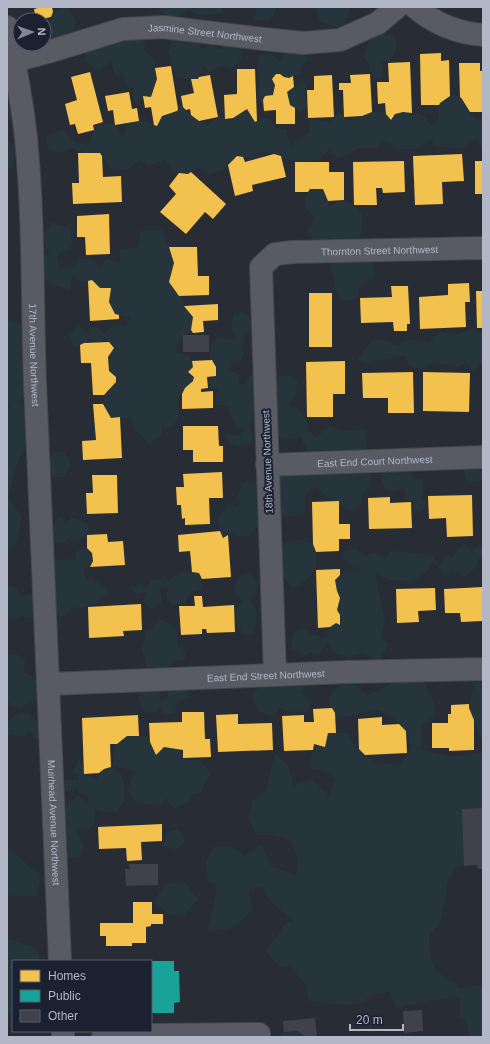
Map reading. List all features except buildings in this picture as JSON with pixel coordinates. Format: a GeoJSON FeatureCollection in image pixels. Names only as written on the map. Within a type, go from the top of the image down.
{"type":"FeatureCollection","features":[{"type":"Feature","properties":{"kind":"street","name":"Jasmine Street Northwest"},"geometry":{"type":"LineString","coordinates":[[11,63],[122,29],[164,27],[264,40],[303,43],[340,40],[378,24],[397,7]]}},
{"type":"Feature","properties":{"kind":"street"},"geometry":{"type":"LineString","coordinates":[[415,7],[456,31],[483,35]]}},
{"type":"Feature","properties":{"kind":"street","name":"17th Avenue Northwest"},"geometry":{"type":"LineString","coordinates":[[7,27],[11,63],[26,138],[30,202],[34,345],[49,684]]}},
{"type":"Feature","properties":{"kind":"street","name":"Thornton Street Northwest"},"geometry":{"type":"LineString","coordinates":[[275,254],[294,252],[483,248]]}},
{"type":"Feature","properties":{"kind":"street","name":"18th Avenue Northwest"},"geometry":{"type":"LineString","coordinates":[[275,254],[261,267],[275,675]]}},
{"type":"Feature","properties":{"kind":"street","name":"East End Court Northwest"},"geometry":{"type":"LineString","coordinates":[[267,465],[483,457]]}},
{"type":"Feature","properties":{"kind":"street","name":"East End Street Northwest"},"geometry":{"type":"LineString","coordinates":[[49,684],[483,669]]}},
{"type":"Feature","properties":{"kind":"street","name":"Muirhead Avenue Northwest"},"geometry":{"type":"LineString","coordinates":[[49,684],[60,960]]}},
{"type":"Feature","properties":{"kind":"street"},"geometry":{"type":"LineString","coordinates":[[103,1037],[259,1034]]}},
{"type":"Feature","properties":{"kind":"shaded area"},"geometry":{"type":"Polygon","coordinates":[[[159,7],[223,7],[222,13],[201,15],[189,10],[177,17],[165,15],[159,7]]]}},
{"type":"Feature","properties":{"kind":"shaded area"},"geometry":{"type":"Polygon","coordinates":[[[257,7],[278,7],[270,20],[254,21],[257,7]]]}},
{"type":"Feature","properties":{"kind":"shaded area"},"geometry":{"type":"Polygon","coordinates":[[[316,7],[351,7],[342,28],[320,22],[316,7]]]}},
{"type":"Feature","properties":{"kind":"shaded area"},"geometry":{"type":"Polygon","coordinates":[[[60,8],[67,9],[77,21],[71,36],[58,39],[53,36],[52,39],[53,15],[60,8]]]}},
{"type":"Feature","properties":{"kind":"shaded area"},"geometry":{"type":"Polygon","coordinates":[[[124,31],[145,39],[144,51],[155,59],[157,82],[151,97],[143,96],[139,104],[134,101],[134,88],[127,87],[122,74],[115,75],[111,62],[98,71],[84,60],[85,48],[124,31]]]}},
{"type":"Feature","properties":{"kind":"shaded area"},"geometry":{"type":"Polygon","coordinates":[[[384,31],[395,37],[397,47],[390,61],[381,63],[384,73],[380,80],[371,75],[369,64],[363,56],[370,39],[384,31]]]}},
{"type":"Feature","properties":{"kind":"shaded area"},"geometry":{"type":"Polygon","coordinates":[[[195,33],[200,49],[211,45],[220,50],[227,43],[242,51],[242,59],[231,69],[223,65],[210,72],[203,66],[198,79],[176,78],[168,52],[174,37],[195,33]]]}},
{"type":"Feature","properties":{"kind":"shaded area"},"geometry":{"type":"Polygon","coordinates":[[[285,49],[301,51],[308,59],[300,69],[300,74],[289,78],[284,77],[278,72],[272,79],[275,85],[273,95],[265,97],[260,104],[258,92],[260,81],[257,65],[259,55],[272,54],[280,61],[285,49]]]}},
{"type":"Feature","properties":{"kind":"shaded area"},"geometry":{"type":"Polygon","coordinates":[[[7,79],[18,112],[7,122],[7,79]]]}},
{"type":"Feature","properties":{"kind":"shaded area"},"geometry":{"type":"Polygon","coordinates":[[[301,83],[307,84],[305,97],[306,108],[301,112],[290,105],[287,92],[301,83]]]}},
{"type":"Feature","properties":{"kind":"shaded area"},"geometry":{"type":"Polygon","coordinates":[[[453,94],[462,99],[473,118],[477,120],[483,118],[483,150],[476,139],[462,148],[438,147],[429,139],[419,149],[397,149],[385,141],[377,148],[359,148],[338,158],[328,150],[320,160],[297,163],[278,155],[263,151],[253,158],[237,156],[222,170],[209,175],[199,168],[188,174],[175,173],[164,159],[148,167],[140,159],[128,170],[112,171],[100,153],[86,153],[72,148],[60,153],[49,150],[45,137],[62,130],[77,144],[89,143],[98,123],[117,125],[123,138],[127,125],[141,120],[156,126],[162,116],[177,111],[180,104],[189,114],[208,126],[218,117],[230,120],[247,109],[255,122],[262,117],[271,120],[275,128],[286,129],[291,147],[310,131],[309,119],[330,122],[338,112],[350,120],[358,119],[369,112],[384,112],[391,120],[395,114],[416,114],[426,118],[431,126],[440,117],[437,111],[440,103],[453,94]]]}},
{"type":"Feature","properties":{"kind":"shaded area"},"geometry":{"type":"Polygon","coordinates":[[[7,141],[15,146],[14,166],[7,171],[7,141]]]}},
{"type":"Feature","properties":{"kind":"shaded area"},"geometry":{"type":"Polygon","coordinates":[[[310,189],[323,189],[329,204],[329,208],[338,200],[342,200],[352,204],[362,214],[362,228],[357,245],[363,259],[374,266],[375,275],[359,288],[357,298],[342,301],[336,292],[334,279],[329,267],[334,259],[336,249],[330,237],[326,240],[313,240],[307,230],[315,218],[305,207],[305,197],[310,189]]]}},
{"type":"Feature","properties":{"kind":"shaded area"},"geometry":{"type":"Polygon","coordinates":[[[53,222],[71,229],[72,246],[57,255],[60,268],[75,265],[79,259],[92,258],[99,266],[107,259],[120,263],[120,250],[138,247],[141,231],[162,230],[174,263],[169,282],[193,317],[191,330],[180,339],[176,346],[177,352],[188,355],[192,361],[193,367],[188,372],[194,377],[193,381],[185,388],[177,401],[179,415],[173,427],[162,426],[162,435],[149,443],[134,429],[130,418],[111,418],[104,405],[104,397],[119,380],[109,371],[108,357],[114,348],[105,337],[100,343],[90,339],[75,348],[69,336],[79,326],[88,332],[95,326],[104,334],[114,324],[126,327],[130,318],[115,314],[109,302],[111,288],[100,288],[92,280],[82,282],[72,276],[70,290],[53,285],[41,279],[39,260],[50,251],[45,247],[44,233],[53,222]]]}},
{"type":"Feature","properties":{"kind":"shaded area"},"geometry":{"type":"Polygon","coordinates":[[[245,312],[252,322],[249,333],[243,338],[244,355],[240,362],[233,363],[228,368],[240,375],[239,385],[246,384],[253,371],[261,371],[256,416],[249,429],[253,436],[253,443],[243,446],[235,446],[229,442],[223,433],[238,436],[247,429],[236,428],[229,413],[228,405],[216,405],[215,395],[219,389],[210,387],[208,384],[209,379],[216,376],[216,367],[209,357],[212,343],[219,336],[226,340],[235,337],[231,329],[233,315],[245,312]]]}},
{"type":"Feature","properties":{"kind":"shaded area"},"geometry":{"type":"Polygon","coordinates":[[[9,320],[24,325],[32,355],[23,370],[33,386],[17,401],[30,413],[25,447],[16,467],[8,499],[22,517],[15,546],[7,548],[7,410],[9,408],[7,398],[7,322],[9,320]]]}},
{"type":"Feature","properties":{"kind":"shaded area"},"geometry":{"type":"Polygon","coordinates":[[[473,328],[483,334],[483,361],[472,371],[466,362],[458,367],[433,362],[420,370],[409,366],[406,355],[366,363],[357,359],[372,340],[385,340],[398,346],[410,340],[429,343],[441,332],[459,334],[473,328]]]}},
{"type":"Feature","properties":{"kind":"shaded area"},"geometry":{"type":"Polygon","coordinates":[[[290,375],[298,380],[296,395],[287,405],[300,410],[308,422],[306,429],[316,437],[330,426],[343,431],[364,430],[367,445],[355,459],[366,463],[371,475],[372,488],[361,494],[362,504],[351,512],[323,494],[318,487],[305,494],[305,514],[281,517],[274,507],[273,471],[325,458],[321,450],[308,452],[300,437],[280,440],[274,428],[278,408],[276,390],[278,377],[290,375]]]}},
{"type":"Feature","properties":{"kind":"shaded area"},"geometry":{"type":"Polygon","coordinates":[[[483,447],[483,481],[466,482],[463,465],[483,447]]]}},
{"type":"Feature","properties":{"kind":"shaded area"},"geometry":{"type":"Polygon","coordinates":[[[54,452],[65,453],[71,464],[65,477],[49,477],[45,466],[54,452]]]}},
{"type":"Feature","properties":{"kind":"shaded area"},"geometry":{"type":"Polygon","coordinates":[[[390,464],[400,464],[410,472],[413,479],[421,479],[424,488],[421,498],[426,503],[422,512],[414,511],[412,501],[403,499],[406,495],[403,489],[390,492],[382,484],[381,473],[390,464]]]}},
{"type":"Feature","properties":{"kind":"shaded area"},"geometry":{"type":"Polygon","coordinates":[[[244,482],[259,483],[262,494],[255,508],[262,522],[248,536],[237,537],[231,533],[223,538],[217,520],[228,504],[237,507],[240,502],[237,497],[244,482]]]}},
{"type":"Feature","properties":{"kind":"shaded area"},"geometry":{"type":"Polygon","coordinates":[[[59,517],[67,522],[71,517],[88,524],[89,532],[78,542],[70,541],[69,538],[64,543],[53,542],[52,527],[59,517]]]}},
{"type":"Feature","properties":{"kind":"shaded area"},"geometry":{"type":"Polygon","coordinates":[[[300,540],[313,544],[316,566],[311,576],[307,580],[293,588],[280,573],[280,555],[286,542],[300,540]]]}},
{"type":"Feature","properties":{"kind":"shaded area"},"geometry":{"type":"Polygon","coordinates":[[[465,545],[472,552],[477,546],[483,545],[483,557],[477,560],[477,566],[465,576],[451,571],[446,574],[433,562],[426,573],[411,581],[391,580],[375,574],[385,620],[381,638],[389,645],[379,661],[363,653],[349,658],[333,653],[327,643],[317,657],[312,652],[305,655],[291,648],[293,633],[304,628],[312,634],[325,638],[330,627],[336,623],[340,624],[340,615],[337,610],[340,598],[335,580],[346,570],[358,572],[361,568],[351,567],[342,557],[346,550],[356,549],[364,555],[375,552],[385,559],[391,551],[431,555],[440,565],[446,555],[453,557],[458,548],[465,545]]]}},
{"type":"Feature","properties":{"kind":"shaded area"},"geometry":{"type":"Polygon","coordinates":[[[87,548],[93,559],[90,567],[84,568],[86,579],[93,579],[107,589],[108,595],[94,604],[82,608],[75,605],[63,617],[54,614],[51,562],[63,559],[75,560],[76,553],[81,549],[87,548]]]}},
{"type":"Feature","properties":{"kind":"shaded area"},"geometry":{"type":"Polygon","coordinates":[[[181,571],[199,573],[202,579],[202,589],[189,594],[185,603],[172,605],[166,596],[169,589],[164,585],[160,588],[162,603],[151,609],[143,602],[146,592],[136,595],[133,588],[140,583],[147,586],[152,580],[160,580],[164,577],[169,581],[181,571]]]}},
{"type":"Feature","properties":{"kind":"shaded area"},"geometry":{"type":"Polygon","coordinates":[[[249,574],[258,582],[256,594],[248,598],[256,608],[257,622],[251,636],[242,632],[238,626],[235,610],[242,600],[237,597],[234,590],[238,577],[249,574]]]}},
{"type":"Feature","properties":{"kind":"shaded area"},"geometry":{"type":"Polygon","coordinates":[[[7,585],[17,588],[23,597],[31,594],[38,600],[37,612],[27,618],[21,615],[17,618],[7,620],[7,585]]]}},
{"type":"Feature","properties":{"kind":"shaded area"},"geometry":{"type":"Polygon","coordinates":[[[159,618],[176,628],[178,646],[186,654],[184,661],[178,660],[166,668],[147,668],[142,649],[146,632],[153,629],[159,618]]]}},
{"type":"Feature","properties":{"kind":"shaded area"},"geometry":{"type":"Polygon","coordinates":[[[14,653],[25,659],[24,673],[31,676],[37,682],[37,699],[19,708],[7,702],[7,655],[14,653]]]}},
{"type":"Feature","properties":{"kind":"shaded area"},"geometry":{"type":"Polygon","coordinates":[[[405,675],[423,681],[435,704],[434,717],[422,724],[421,749],[454,757],[483,752],[483,855],[457,867],[447,883],[446,899],[439,925],[429,936],[430,955],[436,971],[460,988],[480,985],[483,987],[483,1037],[469,1037],[467,1020],[459,1016],[460,997],[447,998],[396,1008],[390,992],[375,994],[361,1003],[346,1005],[309,1001],[305,984],[290,966],[279,967],[266,951],[287,921],[295,922],[271,902],[261,886],[249,890],[252,909],[238,924],[228,929],[207,930],[216,894],[216,884],[208,881],[206,861],[213,847],[232,846],[245,857],[261,845],[272,867],[296,875],[298,859],[290,840],[272,835],[257,835],[248,818],[253,800],[265,793],[275,753],[288,767],[294,786],[311,779],[329,796],[336,779],[322,770],[309,768],[314,744],[325,747],[328,733],[347,733],[357,748],[375,762],[399,766],[411,747],[408,733],[395,720],[379,710],[337,718],[328,701],[334,689],[351,681],[367,695],[384,688],[405,675]]]}},
{"type":"Feature","properties":{"kind":"shaded area"},"geometry":{"type":"Polygon","coordinates":[[[483,677],[483,743],[469,708],[474,683],[483,677]]]}},
{"type":"Feature","properties":{"kind":"shaded area"},"geometry":{"type":"Polygon","coordinates":[[[282,679],[296,680],[305,687],[301,694],[313,700],[307,712],[290,711],[280,708],[272,717],[258,711],[252,699],[255,689],[271,686],[282,679]]]}},
{"type":"Feature","properties":{"kind":"shaded area"},"geometry":{"type":"Polygon","coordinates":[[[167,686],[187,689],[188,697],[177,702],[175,713],[165,714],[160,706],[157,712],[144,713],[138,696],[147,687],[159,688],[161,701],[168,698],[167,686]]]}},
{"type":"Feature","properties":{"kind":"shaded area"},"geometry":{"type":"Polygon","coordinates":[[[27,712],[36,721],[46,721],[46,735],[36,740],[30,731],[23,737],[10,734],[7,742],[7,721],[19,713],[27,712]]]}},
{"type":"Feature","properties":{"kind":"shaded area"},"geometry":{"type":"Polygon","coordinates":[[[127,736],[147,736],[156,755],[164,747],[181,750],[182,760],[199,760],[211,773],[201,792],[190,794],[189,801],[174,809],[166,798],[158,806],[137,803],[127,790],[135,771],[114,766],[114,746],[127,736]]]}},
{"type":"Feature","properties":{"kind":"shaded area"},"geometry":{"type":"Polygon","coordinates":[[[79,760],[83,766],[84,774],[96,779],[104,769],[117,769],[124,781],[125,800],[117,811],[102,812],[95,808],[94,825],[87,829],[77,831],[84,846],[79,858],[68,858],[60,846],[67,832],[61,817],[66,805],[78,796],[89,804],[87,795],[79,793],[77,789],[69,792],[63,789],[66,779],[79,781],[79,777],[72,772],[79,760]]]}},
{"type":"Feature","properties":{"kind":"shaded area"},"geometry":{"type":"Polygon","coordinates":[[[178,829],[185,840],[176,850],[163,846],[168,832],[178,829]]]}},
{"type":"Feature","properties":{"kind":"shaded area"},"geometry":{"type":"Polygon","coordinates":[[[7,850],[13,852],[41,877],[36,897],[7,895],[7,850]]]}},
{"type":"Feature","properties":{"kind":"shaded area"},"geometry":{"type":"Polygon","coordinates":[[[185,882],[198,899],[184,915],[169,914],[154,902],[165,884],[185,882]]]}},
{"type":"Feature","properties":{"kind":"shaded area"},"geometry":{"type":"Polygon","coordinates":[[[7,939],[36,947],[40,960],[12,960],[12,1014],[7,1016],[7,939]]]}},
{"type":"Feature","properties":{"kind":"shaded area"},"geometry":{"type":"Polygon","coordinates":[[[297,1031],[306,1037],[278,1037],[284,1032],[297,1031]]]}}]}
